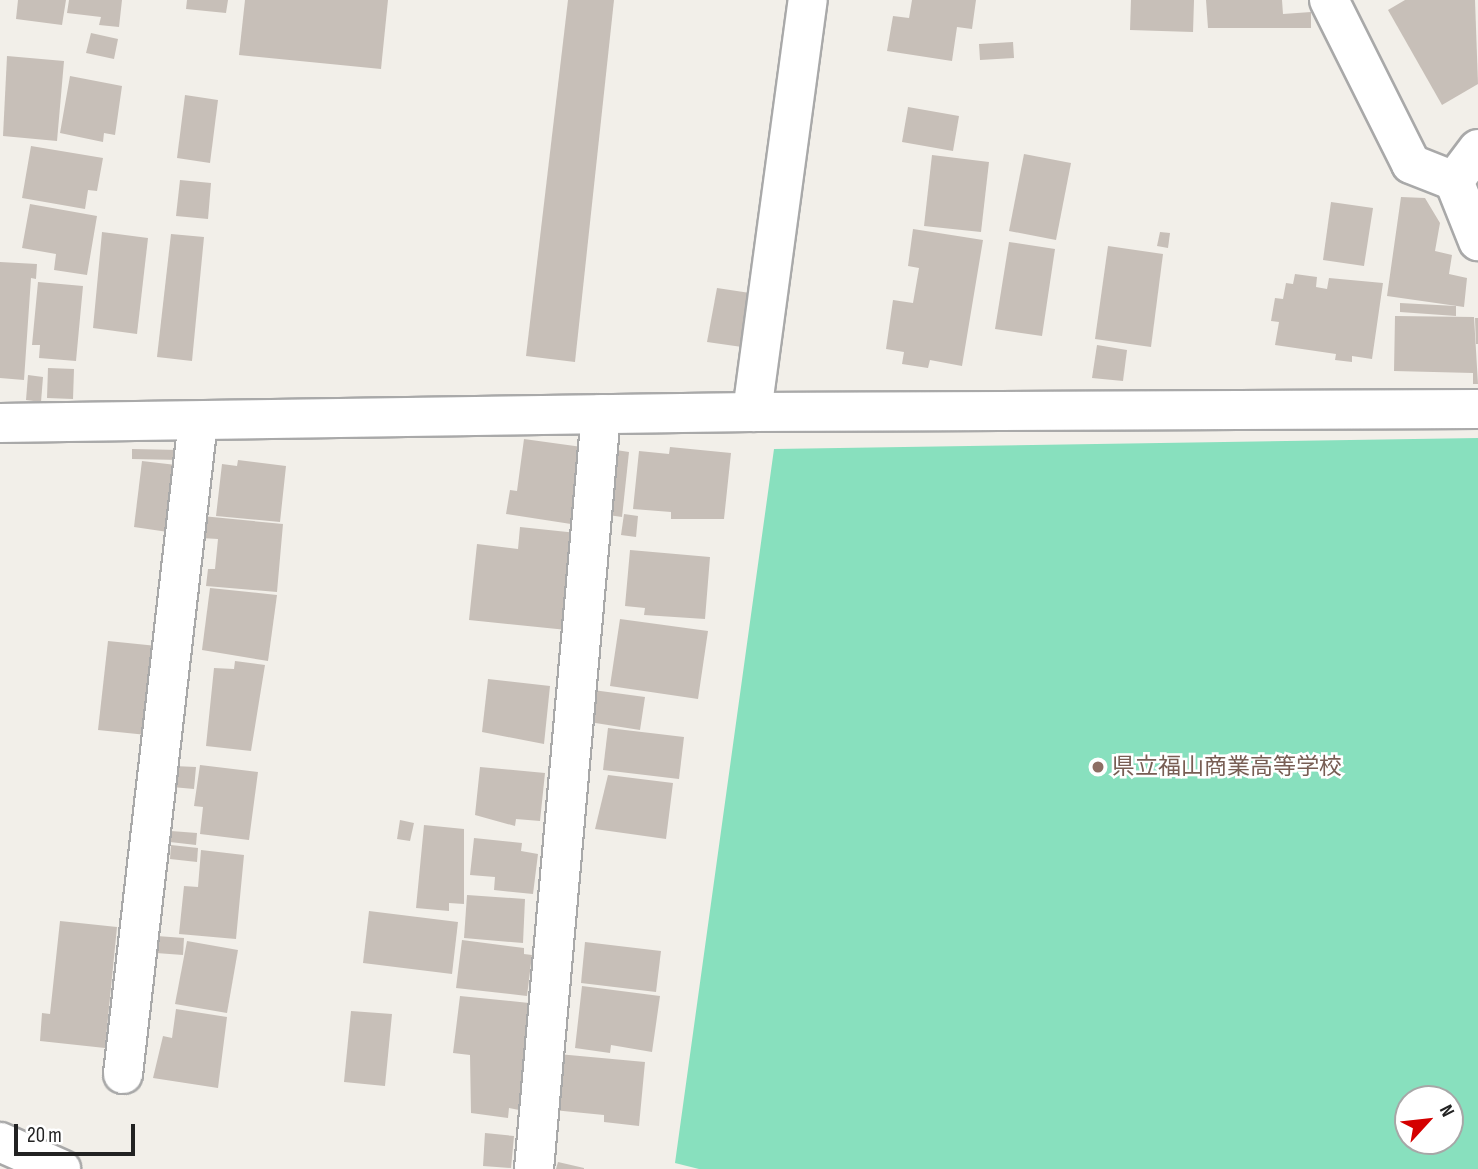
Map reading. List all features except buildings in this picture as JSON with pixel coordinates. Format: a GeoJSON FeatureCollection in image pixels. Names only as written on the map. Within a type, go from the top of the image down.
{"type":"FeatureCollection","features":[{"type":"Feature","properties":{"kind":"street"},"geometry":{"type":"LineString","coordinates":[[752,412],[808,0]]}},
{"type":"Feature","properties":{"kind":"street"},"geometry":{"type":"LineString","coordinates":[[1329,0],[1411,164],[1454,181],[1478,241]]}},
{"type":"Feature","properties":{"kind":"street"},"geometry":{"type":"LineString","coordinates":[[1454,181],[1478,149]]}},
{"type":"Feature","properties":{"kind":"street"},"geometry":{"type":"LineString","coordinates":[[0,424],[752,412],[1478,409]]}},
{"type":"Feature","properties":{"kind":"street"},"geometry":{"type":"LineString","coordinates":[[534,1169],[601,414]]}},
{"type":"Feature","properties":{"kind":"street"},"geometry":{"type":"LineString","coordinates":[[123,1074],[198,421]]}},
{"type":"Feature","properties":{"kind":"street"},"geometry":{"type":"LineString","coordinates":[[0,1142],[61,1169]]}},
{"type":"Feature","properties":{"kind":"green space","name":"県立福山商業高等学校"},"geometry":{"type":"Polygon","coordinates":[[[1478,438],[1478,1169],[699,1169],[675,1163],[774,449],[1478,438]]]}},
{"type":"Feature","properties":{"kind":"place","name":"県立福山商業高等学校"},"geometry":{"type":"Point","coordinates":[1098,767]}}]}
